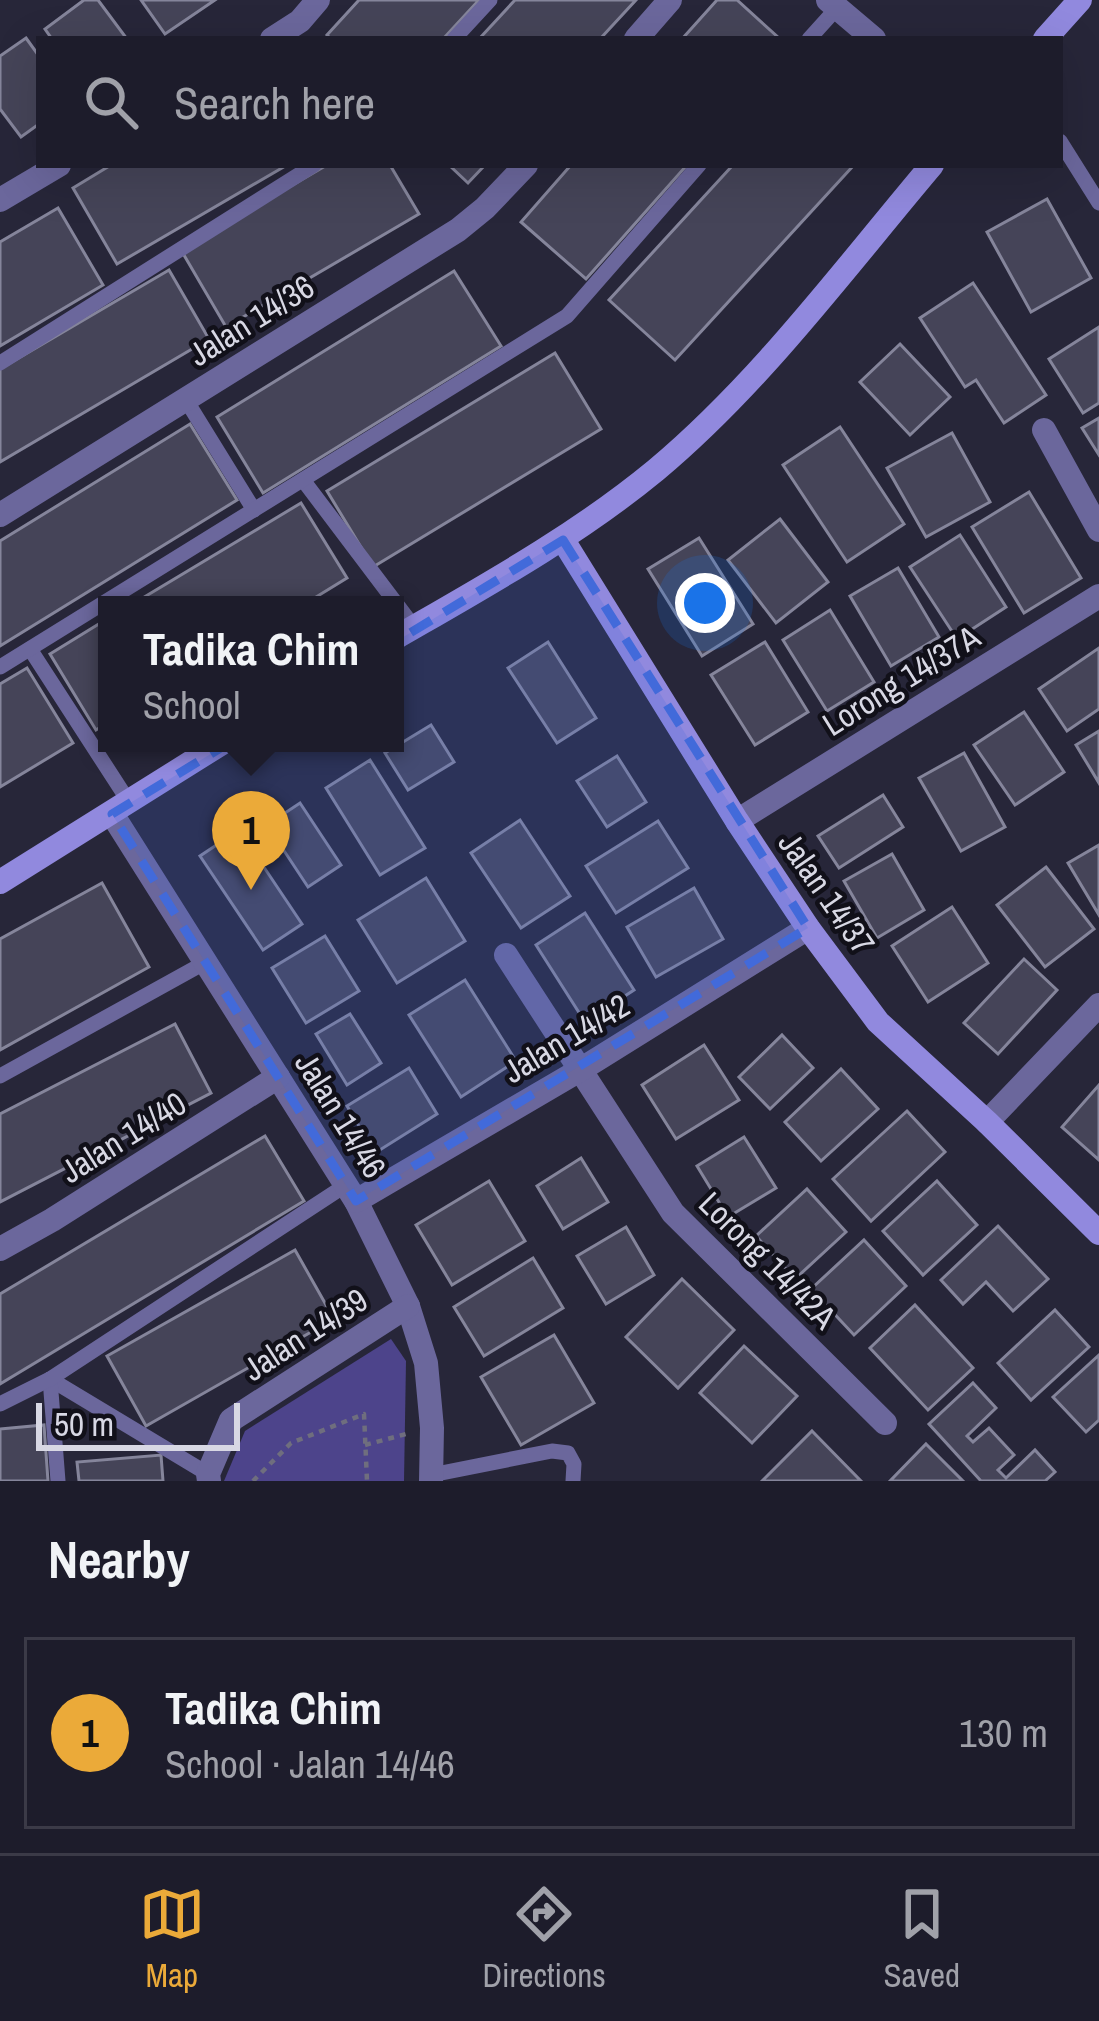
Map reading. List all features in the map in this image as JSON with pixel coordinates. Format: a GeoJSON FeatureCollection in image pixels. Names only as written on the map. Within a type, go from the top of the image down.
{"type":"FeatureCollection","features":[{"type":"Feature","properties":{"kind":"street"},"geometry":{"type":"LineString","coordinates":[[277,36],[300,21],[318,0]]}},
{"type":"Feature","properties":{"kind":"street"},"geometry":{"type":"LineString","coordinates":[[639,36],[670,0]]}},
{"type":"Feature","properties":{"kind":"street"},"geometry":{"type":"LineString","coordinates":[[1048,36],[1080,0]]}},
{"type":"Feature","properties":{"kind":"street"},"geometry":{"type":"LineString","coordinates":[[832,4],[870,36]]}},
{"type":"Feature","properties":{"kind":"street"},"geometry":{"type":"LineString","coordinates":[[0,200],[54,168]]}},
{"type":"Feature","properties":{"kind":"street","name":"Jalan 14/36"},"geometry":{"type":"LineString","coordinates":[[0,515],[458,230],[523,168]]}},
{"type":"Feature","properties":{"kind":"street"},"geometry":{"type":"LineString","coordinates":[[405,633],[563,540],[660,467],[752,378],[929,168]]}},
{"type":"Feature","properties":{"kind":"street"},"geometry":{"type":"LineString","coordinates":[[1044,430],[1099,530]]}},
{"type":"Feature","properties":{"kind":"street","name":"Jalan 14/37"},"geometry":{"type":"LineString","coordinates":[[563,540],[737,820],[878,1022],[1099,1233]]}},
{"type":"Feature","properties":{"kind":"street","name":"Lorong 14/37A"},"geometry":{"type":"LineString","coordinates":[[737,820],[1099,596]]}},
{"type":"Feature","properties":{"kind":"street"},"geometry":{"type":"LineString","coordinates":[[0,882],[208,752]]}},
{"type":"Feature","properties":{"kind":"street","name":"Jalan 14/46"},"geometry":{"type":"LineString","coordinates":[[121,808],[206,962],[351,1193],[408,1306],[426,1363],[431,1478]]}},
{"type":"Feature","properties":{"kind":"street","name":"Jalan 14/42"},"geometry":{"type":"LineString","coordinates":[[351,1193],[580,1070],[808,928]]}},
{"type":"Feature","properties":{"kind":"street","name":"Lorong 14/42A"},"geometry":{"type":"LineString","coordinates":[[506,955],[673,1214],[885,1423]]}},
{"type":"Feature","properties":{"kind":"street"},"geometry":{"type":"LineString","coordinates":[[987,1122],[1099,1005]]}},
{"type":"Feature","properties":{"kind":"street","name":"Jalan 14/40"},"geometry":{"type":"LineString","coordinates":[[0,1249],[278,1077]]}},
{"type":"Feature","properties":{"kind":"street","name":"Jalan 14/39"},"geometry":{"type":"LineString","coordinates":[[208,1478],[231,1420],[408,1306]]}},
{"type":"Feature","properties":{"kind":"lane"},"geometry":{"type":"LineString","coordinates":[[457,36],[490,0]]}},
{"type":"Feature","properties":{"kind":"lane"},"geometry":{"type":"LineString","coordinates":[[811,36],[832,4]]}},
{"type":"Feature","properties":{"kind":"lane"},"geometry":{"type":"LineString","coordinates":[[1063,146],[1099,203]]}},
{"type":"Feature","properties":{"kind":"lane"},"geometry":{"type":"LineString","coordinates":[[0,363],[309,168]]}},
{"type":"Feature","properties":{"kind":"lane"},"geometry":{"type":"LineString","coordinates":[[115,596],[566,316],[696,168]]}},
{"type":"Feature","properties":{"kind":"lane"},"geometry":{"type":"LineString","coordinates":[[186,400],[254,510]]}},
{"type":"Feature","properties":{"kind":"lane"},"geometry":{"type":"LineString","coordinates":[[303,480],[380,596]]}},
{"type":"Feature","properties":{"kind":"lane"},"geometry":{"type":"LineString","coordinates":[[0,668],[98,607]]}},
{"type":"Feature","properties":{"kind":"lane"},"geometry":{"type":"LineString","coordinates":[[30,649],[121,808]]}},
{"type":"Feature","properties":{"kind":"lane"},"geometry":{"type":"LineString","coordinates":[[0,1076],[206,962]]}},
{"type":"Feature","properties":{"kind":"lane"},"geometry":{"type":"LineString","coordinates":[[0,1404],[50,1379],[351,1193]]}},
{"type":"Feature","properties":{"kind":"lane"},"geometry":{"type":"LineString","coordinates":[[50,1379],[208,1478]]}},
{"type":"Feature","properties":{"kind":"lane"},"geometry":{"type":"LineString","coordinates":[[50,1379],[58,1481]]}},
{"type":"Feature","properties":{"kind":"lane"},"geometry":{"type":"LineString","coordinates":[[431,1478],[551,1451],[568,1453],[574,1464],[573,1481]]}},
{"type":"Feature","properties":{"kind":"path"},"geometry":{"type":"LineString","coordinates":[[253,1481],[291,1443],[364,1414],[367,1481]]}},
{"type":"Feature","properties":{"kind":"path"},"geometry":{"type":"LineString","coordinates":[[365,1445],[432,1428]]}},
{"type":"Feature","properties":{"kind":"highlighted area"},"geometry":{"type":"Polygon","coordinates":[[[563,540],[808,928],[356,1201],[112,814],[563,540]]]}},
{"type":"Feature","properties":{"kind":"shaded area"},"geometry":{"type":"Polygon","coordinates":[[[391,1339],[406,1361],[404,1481],[224,1481],[245,1431],[391,1339]]]}},
{"type":"Feature","properties":{"kind":"building"},"geometry":{"type":"Polygon","coordinates":[[[84,0],[98,0],[125,36],[50,36],[45,29],[84,0]]]}},
{"type":"Feature","properties":{"kind":"building"},"geometry":{"type":"Polygon","coordinates":[[[141,0],[215,0],[165,34],[141,0]]]}},
{"type":"Feature","properties":{"kind":"building"},"geometry":{"type":"Polygon","coordinates":[[[359,0],[479,0],[446,36],[327,35],[359,0]]]}},
{"type":"Feature","properties":{"kind":"building"},"geometry":{"type":"Polygon","coordinates":[[[515,0],[636,0],[603,36],[482,36],[515,0]]]}},
{"type":"Feature","properties":{"kind":"building"},"geometry":{"type":"Polygon","coordinates":[[[717,0],[737,0],[777,36],[685,36],[717,0]]]}},
{"type":"Feature","properties":{"kind":"building"},"geometry":{"type":"Polygon","coordinates":[[[26,38],[36,52],[36,126],[21,137],[0,109],[0,56],[26,38]]]}},
{"type":"Feature","properties":{"kind":"building"},"geometry":{"type":"Polygon","coordinates":[[[106,168],[282,168],[117,264],[73,188],[106,168]]]}},
{"type":"Feature","properties":{"kind":"building"},"geometry":{"type":"Polygon","coordinates":[[[322,168],[392,168],[419,214],[226,327],[181,250],[322,168]]]}},
{"type":"Feature","properties":{"kind":"building"},"geometry":{"type":"Polygon","coordinates":[[[452,168],[482,168],[468,183],[452,168]]]}},
{"type":"Feature","properties":{"kind":"building"},"geometry":{"type":"Polygon","coordinates":[[[568,168],[684,168],[586,279],[521,222],[568,168]]]}},
{"type":"Feature","properties":{"kind":"building"},"geometry":{"type":"Polygon","coordinates":[[[730,168],[851,168],[675,360],[609,300],[730,168]]]}},
{"type":"Feature","properties":{"kind":"building"},"geometry":{"type":"Polygon","coordinates":[[[1047,199],[1091,278],[1031,312],[987,232],[1047,199]]]}},
{"type":"Feature","properties":{"kind":"building"},"geometry":{"type":"Polygon","coordinates":[[[58,208],[103,285],[0,346],[0,242],[58,208]]]}},
{"type":"Feature","properties":{"kind":"building"},"geometry":{"type":"Polygon","coordinates":[[[169,270],[209,339],[0,462],[0,369],[169,270]]]}},
{"type":"Feature","properties":{"kind":"building"},"geometry":{"type":"Polygon","coordinates":[[[454,271],[501,346],[263,493],[217,417],[454,271]]]}},
{"type":"Feature","properties":{"kind":"building"},"geometry":{"type":"Polygon","coordinates":[[[973,283],[1046,395],[1004,423],[976,380],[965,387],[920,318],[973,283]]]}},
{"type":"Feature","properties":{"kind":"building"},"geometry":{"type":"Polygon","coordinates":[[[1099,327],[1099,403],[1083,413],[1049,359],[1099,327]]]}},
{"type":"Feature","properties":{"kind":"building"},"geometry":{"type":"Polygon","coordinates":[[[900,344],[950,397],[910,435],[860,382],[900,344]]]}},
{"type":"Feature","properties":{"kind":"building"},"geometry":{"type":"Polygon","coordinates":[[[555,353],[601,429],[373,567],[327,491],[555,353]]]}},
{"type":"Feature","properties":{"kind":"building"},"geometry":{"type":"Polygon","coordinates":[[[1099,418],[1099,455],[1082,428],[1099,418]]]}},
{"type":"Feature","properties":{"kind":"building"},"geometry":{"type":"Polygon","coordinates":[[[190,424],[237,500],[0,646],[0,541],[190,424]]]}},
{"type":"Feature","properties":{"kind":"building"},"geometry":{"type":"Polygon","coordinates":[[[840,427],[904,524],[847,562],[783,465],[840,427]]]}},
{"type":"Feature","properties":{"kind":"building"},"geometry":{"type":"Polygon","coordinates":[[[952,433],[990,502],[926,537],[887,468],[952,433]]]}},
{"type":"Feature","properties":{"kind":"building"},"geometry":{"type":"Polygon","coordinates":[[[1029,492],[1081,578],[1024,613],[972,527],[1029,492]]]}},
{"type":"Feature","properties":{"kind":"building"},"geometry":{"type":"Polygon","coordinates":[[[301,503],[347,578],[318,596],[146,596],[301,503]]]}},
{"type":"Feature","properties":{"kind":"building"},"geometry":{"type":"Polygon","coordinates":[[[780,519],[828,582],[776,623],[728,560],[780,519]]]}},
{"type":"Feature","properties":{"kind":"building"},"geometry":{"type":"Polygon","coordinates":[[[960,535],[1006,607],[957,639],[910,567],[960,535]]]}},
{"type":"Feature","properties":{"kind":"building"},"geometry":{"type":"Polygon","coordinates":[[[699,538],[753,624],[702,656],[648,569],[699,538]]]}},
{"type":"Feature","properties":{"kind":"building"},"geometry":{"type":"Polygon","coordinates":[[[898,568],[939,637],[891,666],[850,596],[898,568]]]}},
{"type":"Feature","properties":{"kind":"building"},"geometry":{"type":"Polygon","coordinates":[[[830,610],[874,682],[827,711],[783,640],[830,610]]]}},
{"type":"Feature","properties":{"kind":"building"},"geometry":{"type":"Polygon","coordinates":[[[98,625],[96,730],[50,654],[98,625]]]}},
{"type":"Feature","properties":{"kind":"building"},"geometry":{"type":"Polygon","coordinates":[[[548,642],[596,718],[557,743],[508,668],[548,642]]]}},
{"type":"Feature","properties":{"kind":"building"},"geometry":{"type":"Polygon","coordinates":[[[765,642],[808,712],[755,745],[711,675],[765,642]]]}},
{"type":"Feature","properties":{"kind":"building"},"geometry":{"type":"Polygon","coordinates":[[[1099,648],[1099,709],[1067,731],[1039,689],[1099,648]]]}},
{"type":"Feature","properties":{"kind":"building"},"geometry":{"type":"Polygon","coordinates":[[[27,668],[73,743],[0,787],[0,684],[27,668]]]}},
{"type":"Feature","properties":{"kind":"building"},"geometry":{"type":"Polygon","coordinates":[[[1024,712],[1064,772],[1015,805],[974,745],[1024,712]]]}},
{"type":"Feature","properties":{"kind":"building"},"geometry":{"type":"Polygon","coordinates":[[[431,725],[454,762],[408,790],[385,753],[404,752],[404,741],[431,725]]]}},
{"type":"Feature","properties":{"kind":"building"},"geometry":{"type":"Polygon","coordinates":[[[1099,731],[1099,783],[1076,745],[1099,731]]]}},
{"type":"Feature","properties":{"kind":"building"},"geometry":{"type":"Polygon","coordinates":[[[964,753],[1005,827],[961,851],[919,778],[964,753]]]}},
{"type":"Feature","properties":{"kind":"building"},"geometry":{"type":"Polygon","coordinates":[[[617,756],[646,802],[607,827],[577,781],[617,756]]]}},
{"type":"Feature","properties":{"kind":"building"},"geometry":{"type":"Polygon","coordinates":[[[370,760],[425,848],[380,875],[326,788],[370,760]]]}},
{"type":"Feature","properties":{"kind":"building"},"geometry":{"type":"Polygon","coordinates":[[[883,795],[903,827],[839,868],[818,836],[883,795]]]}},
{"type":"Feature","properties":{"kind":"building"},"geometry":{"type":"Polygon","coordinates":[[[300,803],[341,865],[308,887],[267,825],[300,803]]]}},
{"type":"Feature","properties":{"kind":"building"},"geometry":{"type":"Polygon","coordinates":[[[520,820],[570,896],[521,928],[471,853],[520,820]]]}},
{"type":"Feature","properties":{"kind":"building"},"geometry":{"type":"Polygon","coordinates":[[[658,821],[688,868],[616,913],[586,866],[658,821]]]}},
{"type":"Feature","properties":{"kind":"building"},"geometry":{"type":"Polygon","coordinates":[[[239,830],[302,924],[263,950],[200,856],[239,830]]]}},
{"type":"Feature","properties":{"kind":"building"},"geometry":{"type":"Polygon","coordinates":[[[1099,845],[1099,915],[1068,863],[1099,845]]]}},
{"type":"Feature","properties":{"kind":"building"},"geometry":{"type":"Polygon","coordinates":[[[892,854],[924,910],[877,938],[844,881],[892,854]]]}},
{"type":"Feature","properties":{"kind":"building"},"geometry":{"type":"Polygon","coordinates":[[[1046,867],[1094,929],[1045,967],[997,905],[1046,867]]]}},
{"type":"Feature","properties":{"kind":"building"},"geometry":{"type":"Polygon","coordinates":[[[426,878],[465,941],[397,983],[358,920],[426,878]]]}},
{"type":"Feature","properties":{"kind":"building"},"geometry":{"type":"Polygon","coordinates":[[[102,883],[149,967],[0,1050],[0,939],[102,883]]]}},
{"type":"Feature","properties":{"kind":"building"},"geometry":{"type":"Polygon","coordinates":[[[694,888],[723,939],[656,977],[627,927],[694,888]]]}},
{"type":"Feature","properties":{"kind":"building"},"geometry":{"type":"Polygon","coordinates":[[[952,907],[988,963],[928,1002],[892,946],[952,907]]]}},
{"type":"Feature","properties":{"kind":"building"},"geometry":{"type":"Polygon","coordinates":[[[585,913],[634,990],[585,1022],[536,945],[585,913]]]}},
{"type":"Feature","properties":{"kind":"building"},"geometry":{"type":"Polygon","coordinates":[[[325,936],[359,991],[306,1023],[272,968],[325,936]]]}},
{"type":"Feature","properties":{"kind":"building"},"geometry":{"type":"Polygon","coordinates":[[[1024,959],[1057,990],[998,1054],[964,1023],[1024,959]]]}},
{"type":"Feature","properties":{"kind":"building"},"geometry":{"type":"Polygon","coordinates":[[[465,980],[516,1061],[461,1097],[409,1015],[465,980]]]}},
{"type":"Feature","properties":{"kind":"building"},"geometry":{"type":"Polygon","coordinates":[[[350,1014],[381,1063],[347,1085],[316,1034],[350,1014]]]}},
{"type":"Feature","properties":{"kind":"building"},"geometry":{"type":"Polygon","coordinates":[[[175,1024],[211,1093],[0,1202],[0,1114],[175,1024]]]}},
{"type":"Feature","properties":{"kind":"building"},"geometry":{"type":"Polygon","coordinates":[[[782,1035],[813,1068],[770,1109],[739,1077],[782,1035]]]}},
{"type":"Feature","properties":{"kind":"building"},"geometry":{"type":"Polygon","coordinates":[[[704,1045],[739,1100],[676,1139],[642,1085],[704,1045]]]}},
{"type":"Feature","properties":{"kind":"building"},"geometry":{"type":"Polygon","coordinates":[[[409,1068],[437,1114],[375,1153],[347,1106],[409,1068]]]}},
{"type":"Feature","properties":{"kind":"building"},"geometry":{"type":"Polygon","coordinates":[[[841,1069],[878,1109],[821,1161],[785,1122],[841,1069]]]}},
{"type":"Feature","properties":{"kind":"building"},"geometry":{"type":"Polygon","coordinates":[[[1099,1085],[1099,1160],[1062,1127],[1099,1085]]]}},
{"type":"Feature","properties":{"kind":"building"},"geometry":{"type":"Polygon","coordinates":[[[907,1111],[945,1152],[871,1221],[833,1179],[907,1111]]]}},
{"type":"Feature","properties":{"kind":"building"},"geometry":{"type":"Polygon","coordinates":[[[265,1136],[304,1201],[0,1384],[0,1294],[265,1136]]]}},
{"type":"Feature","properties":{"kind":"building"},"geometry":{"type":"Polygon","coordinates":[[[744,1137],[776,1188],[728,1217],[697,1166],[744,1137]]]}},
{"type":"Feature","properties":{"kind":"building"},"geometry":{"type":"Polygon","coordinates":[[[581,1158],[608,1202],[563,1229],[537,1186],[581,1158]]]}},
{"type":"Feature","properties":{"kind":"building"},"geometry":{"type":"Polygon","coordinates":[[[489,1181],[525,1241],[452,1285],[416,1225],[489,1181]]]}},
{"type":"Feature","properties":{"kind":"building"},"geometry":{"type":"Polygon","coordinates":[[[937,1181],[977,1225],[923,1275],[883,1231],[937,1181]]]}},
{"type":"Feature","properties":{"kind":"building"},"geometry":{"type":"Polygon","coordinates":[[[807,1189],[846,1232],[795,1279],[756,1236],[807,1189]]]}},
{"type":"Feature","properties":{"kind":"building"},"geometry":{"type":"Polygon","coordinates":[[[998,1226],[1048,1279],[1013,1311],[986,1282],[963,1304],[941,1280],[998,1226]]]}},
{"type":"Feature","properties":{"kind":"building"},"geometry":{"type":"Polygon","coordinates":[[[626,1227],[654,1275],[606,1304],[577,1256],[626,1227]]]}},
{"type":"Feature","properties":{"kind":"building"},"geometry":{"type":"Polygon","coordinates":[[[864,1240],[906,1286],[854,1335],[811,1289],[864,1240]]]}},
{"type":"Feature","properties":{"kind":"building"},"geometry":{"type":"Polygon","coordinates":[[[295,1250],[334,1319],[146,1426],[107,1356],[295,1250]]]}},
{"type":"Feature","properties":{"kind":"building"},"geometry":{"type":"Polygon","coordinates":[[[533,1258],[563,1308],[484,1356],[454,1307],[533,1258]]]}},
{"type":"Feature","properties":{"kind":"building"},"geometry":{"type":"Polygon","coordinates":[[[682,1279],[734,1330],[678,1388],[626,1337],[682,1279]]]}},
{"type":"Feature","properties":{"kind":"building"},"geometry":{"type":"Polygon","coordinates":[[[915,1305],[973,1368],[928,1410],[870,1348],[915,1305]]]}},
{"type":"Feature","properties":{"kind":"building"},"geometry":{"type":"Polygon","coordinates":[[[1055,1310],[1089,1347],[1031,1400],[998,1363],[1055,1310]]]}},
{"type":"Feature","properties":{"kind":"building"},"geometry":{"type":"Polygon","coordinates":[[[554,1335],[594,1403],[521,1445],[481,1377],[554,1335]]]}},
{"type":"Feature","properties":{"kind":"building"},"geometry":{"type":"Polygon","coordinates":[[[744,1346],[797,1396],[752,1443],[700,1393],[744,1346]]]}},
{"type":"Feature","properties":{"kind":"building"},"geometry":{"type":"Polygon","coordinates":[[[1099,1355],[1099,1420],[1086,1432],[1053,1397],[1099,1355]]]}},
{"type":"Feature","properties":{"kind":"building"},"geometry":{"type":"Polygon","coordinates":[[[973,1383],[996,1408],[967,1436],[973,1442],[989,1428],[1014,1455],[998,1470],[1006,1478],[1035,1450],[1055,1472],[1045,1481],[981,1481],[929,1424],[973,1383]]]}},
{"type":"Feature","properties":{"kind":"building"},"geometry":{"type":"Polygon","coordinates":[[[44,1425],[48,1481],[0,1481],[0,1429],[44,1425]]]}},
{"type":"Feature","properties":{"kind":"building"},"geometry":{"type":"Polygon","coordinates":[[[812,1431],[861,1481],[762,1481],[812,1431]]]}},
{"type":"Feature","properties":{"kind":"building"},"geometry":{"type":"Polygon","coordinates":[[[926,1444],[963,1481],[890,1481],[926,1444]]]}},
{"type":"Feature","properties":{"kind":"building"},"geometry":{"type":"Polygon","coordinates":[[[161,1455],[163,1481],[79,1481],[77,1462],[161,1455]]]}},
{"type":"Feature","properties":{"kind":"place","name":"Tadika Chim"},"geometry":{"type":"Point","coordinates":[251,890]}}]}
